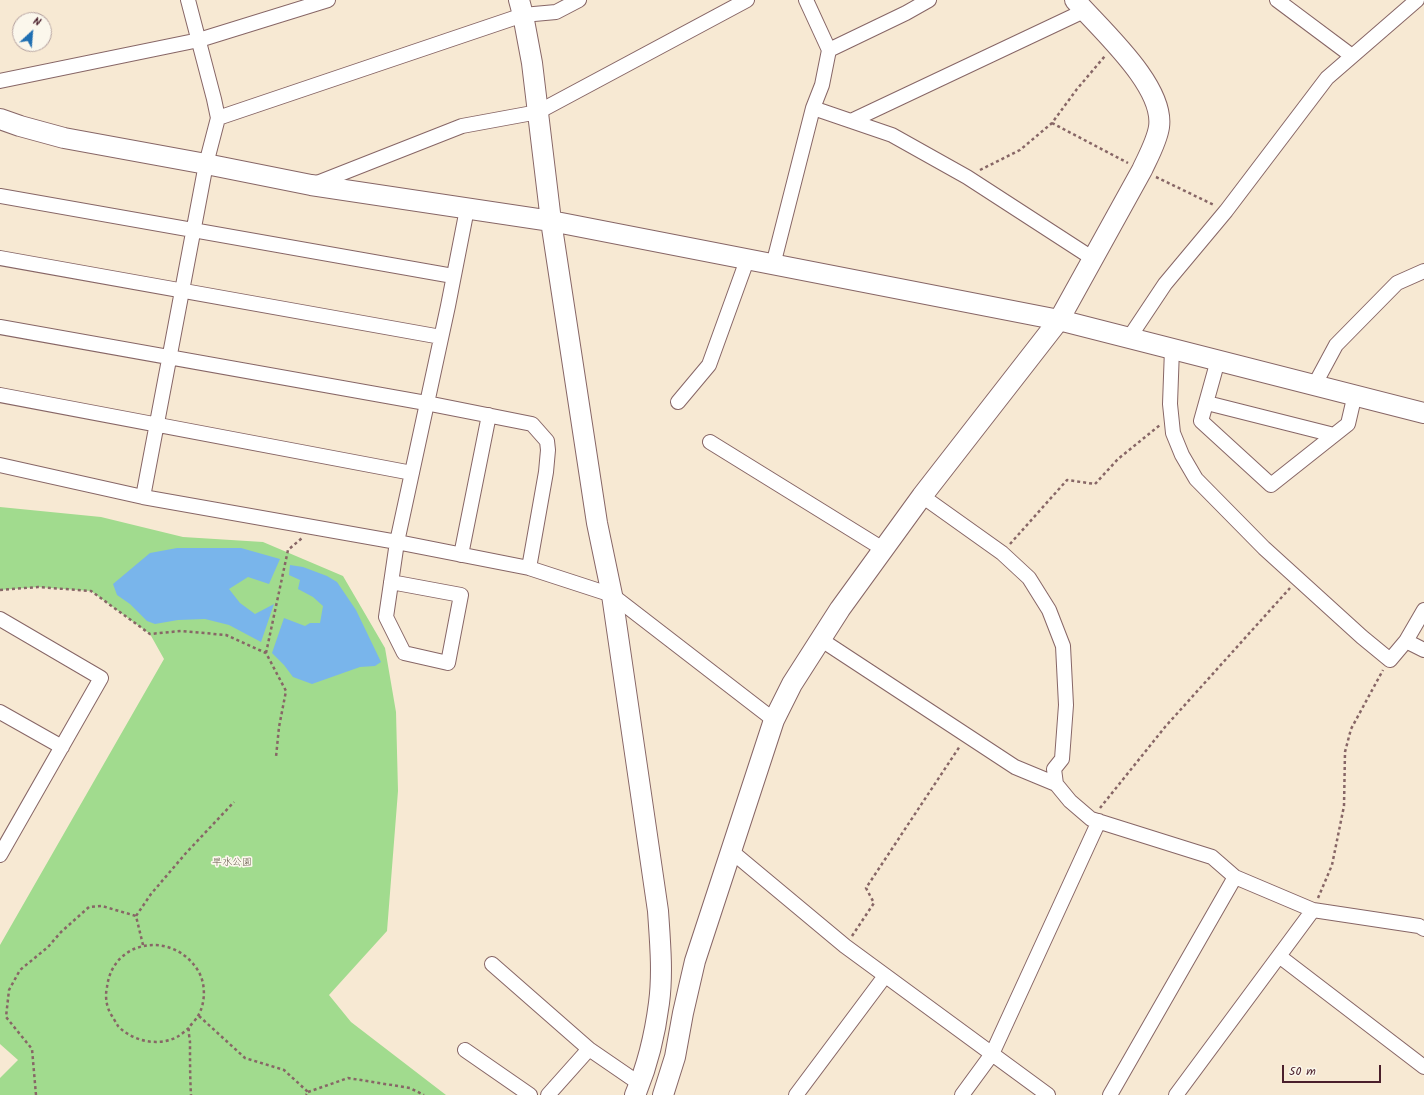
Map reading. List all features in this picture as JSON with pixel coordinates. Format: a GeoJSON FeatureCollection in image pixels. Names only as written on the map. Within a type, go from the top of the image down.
{"type":"FeatureCollection","features":[{"type":"Feature","properties":{"kind":"street"},"geometry":{"type":"LineString","coordinates":[[143,496],[206,164],[218,118],[188,0]]}},
{"type":"Feature","properties":{"kind":"street"},"geometry":{"type":"LineString","coordinates":[[0,81],[199,40],[328,0]]}},
{"type":"Feature","properties":{"kind":"street"},"geometry":{"type":"LineString","coordinates":[[218,118],[521,7],[556,12],[579,0]]}},
{"type":"Feature","properties":{"kind":"street"},"geometry":{"type":"LineString","coordinates":[[312,185],[462,126],[538,112],[747,0]]}},
{"type":"Feature","properties":{"kind":"street"},"geometry":{"type":"LineString","coordinates":[[773,265],[813,108],[822,84],[829,50],[806,0]]}},
{"type":"Feature","properties":{"kind":"street"},"geometry":{"type":"LineString","coordinates":[[829,50],[906,13],[929,0]]}},
{"type":"Feature","properties":{"kind":"street"},"geometry":{"type":"LineString","coordinates":[[1277,0],[1352,56]]}},
{"type":"Feature","properties":{"kind":"street"},"geometry":{"type":"LineString","coordinates":[[1129,338],[1165,284],[1226,211],[1328,78],[1417,0]]}},
{"type":"Feature","properties":{"kind":"street"},"geometry":{"type":"LineString","coordinates":[[665,1094],[675,1057],[683,1012],[695,961],[774,720],[792,684],[840,608],[883,549],[922,496],[1059,320],[1142,170],[1159,128],[1160,114],[1153,94],[1143,78],[1080,6],[850,121]]}},
{"type":"Feature","properties":{"kind":"street"},"geometry":{"type":"LineString","coordinates":[[492,964],[637,1089],[651,1042],[659,1002],[660,958],[658,911],[612,595],[597,523],[551,221],[532,63],[521,7]]}},
{"type":"Feature","properties":{"kind":"street"},"geometry":{"type":"LineString","coordinates":[[813,108],[892,135],[967,177],[1092,258]]}},
{"type":"Feature","properties":{"kind":"street"},"geometry":{"type":"LineString","coordinates":[[0,119],[64,138],[312,185],[551,221],[1059,320],[1355,394],[1424,413]]}},
{"type":"Feature","properties":{"kind":"street"},"geometry":{"type":"LineString","coordinates":[[0,196],[454,276]]}},
{"type":"Feature","properties":{"kind":"street"},"geometry":{"type":"LineString","coordinates":[[391,582],[461,595],[448,663],[404,653],[386,617],[391,582],[397,542],[467,209]]}},
{"type":"Feature","properties":{"kind":"street"},"geometry":{"type":"LineString","coordinates":[[0,258],[441,338]]}},
{"type":"Feature","properties":{"kind":"street"},"geometry":{"type":"LineString","coordinates":[[678,402],[709,365],[747,260]]}},
{"type":"Feature","properties":{"kind":"street"},"geometry":{"type":"LineString","coordinates":[[1315,384],[1336,345],[1397,283],[1424,271]]}},
{"type":"Feature","properties":{"kind":"street"},"geometry":{"type":"LineString","coordinates":[[0,326],[426,403],[532,424],[547,441],[548,450],[546,472],[529,568]]}},
{"type":"Feature","properties":{"kind":"street"},"geometry":{"type":"LineString","coordinates":[[1172,349],[1170,404],[1173,433],[1182,456],[1196,479],[1264,548],[1362,637],[1390,660],[1406,641],[1424,610]]}},
{"type":"Feature","properties":{"kind":"street"},"geometry":{"type":"LineString","coordinates":[[1218,360],[1201,421],[1271,485],[1348,424],[1355,394]]}},
{"type":"Feature","properties":{"kind":"street"},"geometry":{"type":"LineString","coordinates":[[0,395],[412,473]]}},
{"type":"Feature","properties":{"kind":"street"},"geometry":{"type":"LineString","coordinates":[[1206,402],[1334,435]]}},
{"type":"Feature","properties":{"kind":"street"},"geometry":{"type":"LineString","coordinates":[[461,555],[489,415]]}},
{"type":"Feature","properties":{"kind":"street"},"geometry":{"type":"LineString","coordinates":[[710,442],[883,549]]}},
{"type":"Feature","properties":{"kind":"street"},"geometry":{"type":"LineString","coordinates":[[0,465],[143,496],[397,542],[529,568],[612,595],[774,720]]}},
{"type":"Feature","properties":{"kind":"street"},"geometry":{"type":"LineString","coordinates":[[922,496],[1002,553],[1029,578],[1049,610],[1063,646],[1066,705],[1062,760],[1054,769],[1056,784]]}},
{"type":"Feature","properties":{"kind":"street"},"geometry":{"type":"LineString","coordinates":[[0,619],[101,678],[0,855]]}},
{"type":"Feature","properties":{"kind":"street"},"geometry":{"type":"LineString","coordinates":[[820,640],[1015,767],[1056,784],[1070,801],[1095,820],[1212,857],[1235,877],[1313,910],[1419,926],[1424,929]]}},
{"type":"Feature","properties":{"kind":"street"},"geometry":{"type":"LineString","coordinates":[[1406,641],[1424,650]]}},
{"type":"Feature","properties":{"kind":"street"},"geometry":{"type":"LineString","coordinates":[[0,712],[62,747]]}},
{"type":"Feature","properties":{"kind":"street"},"geometry":{"type":"LineString","coordinates":[[962,1095],[992,1054],[1095,820]]}},
{"type":"Feature","properties":{"kind":"street"},"geometry":{"type":"LineString","coordinates":[[731,851],[844,946],[1048,1095]]}},
{"type":"Feature","properties":{"kind":"street"},"geometry":{"type":"LineString","coordinates":[[1110,1095],[1235,877]]}},
{"type":"Feature","properties":{"kind":"street"},"geometry":{"type":"LineString","coordinates":[[1176,1095],[1313,910]]}},
{"type":"Feature","properties":{"kind":"street"},"geometry":{"type":"LineString","coordinates":[[1279,956],[1424,1067]]}},
{"type":"Feature","properties":{"kind":"street"},"geometry":{"type":"LineString","coordinates":[[796,1095],[886,976]]}},
{"type":"Feature","properties":{"kind":"street"},"geometry":{"type":"LineString","coordinates":[[548,1095],[589,1049]]}},
{"type":"Feature","properties":{"kind":"street"},"geometry":{"type":"LineString","coordinates":[[466,1050],[530,1095]]}},
{"type":"Feature","properties":{"kind":"path"},"geometry":{"type":"LineString","coordinates":[[967,177],[1020,150],[1052,123],[1077,89],[1115,45]]}},
{"type":"Feature","properties":{"kind":"path"},"geometry":{"type":"LineString","coordinates":[[1002,553],[1067,480],[1095,484],[1118,459],[1171,416]]}},
{"type":"Feature","properties":{"kind":"path"},"geometry":{"type":"LineString","coordinates":[[266,653],[288,550]]}},
{"type":"Feature","properties":{"kind":"path"},"geometry":{"type":"LineString","coordinates":[[1095,820],[1165,727],[1299,579]]}},
{"type":"Feature","properties":{"kind":"path"},"geometry":{"type":"LineString","coordinates":[[0,590],[38,587],[91,592],[150,634],[181,632],[226,635],[266,653],[286,691],[279,727],[276,757]]}},
{"type":"Feature","properties":{"kind":"path"},"geometry":{"type":"LineString","coordinates":[[1313,910],[1332,865],[1344,806],[1345,752],[1351,729],[1377,680],[1390,660]]}},
{"type":"Feature","properties":{"kind":"path"},"geometry":{"type":"LineString","coordinates":[[844,946],[874,903],[866,888],[967,736]]}},
{"type":"Feature","properties":{"kind":"path"},"geometry":{"type":"LineString","coordinates":[[143,945],[136,916],[151,894],[186,853],[234,802]]}},
{"type":"Feature","properties":{"kind":"path"},"geometry":{"type":"LineString","coordinates":[[36,1095],[32,1049],[6,1016],[9,990],[20,970],[48,947],[61,932],[89,907],[102,906],[136,916]]}},
{"type":"Feature","properties":{"kind":"path"},"geometry":{"type":"LineString","coordinates":[[160,944],[176,949],[189,958],[198,970],[203,985],[203,1001],[199,1016],[189,1028],[176,1037],[162,1042],[146,1041],[131,1036],[118,1026],[109,1012],[105,995],[108,978],[115,964],[127,952],[143,945],[160,944]]}},
{"type":"Feature","properties":{"kind":"path"},"geometry":{"type":"LineString","coordinates":[[199,1016],[245,1058],[284,1070],[307,1094],[348,1078],[410,1088],[424,1095]]}},
{"type":"Feature","properties":{"kind":"path"},"geometry":{"type":"LineString","coordinates":[[189,1028],[191,1095]]}},
{"type":"Feature","properties":{"kind":"green space","name":"早水公園"},"geometry":{"type":"Polygon","coordinates":[[[0,507],[101,517],[183,537],[263,542],[343,576],[385,648],[396,712],[398,791],[387,931],[329,995],[351,1022],[446,1095],[0,1095],[0,1078],[18,1060],[0,1044],[0,945],[164,659],[150,634],[91,591],[38,587],[0,590],[0,507]]]}},
{"type":"Feature","properties":{"kind":"water"},"geometry":{"type":"Polygon","coordinates":[[[177,548],[241,548],[280,559],[269,584],[248,577],[229,589],[240,603],[255,614],[274,604],[261,642],[229,625],[205,619],[178,620],[155,624],[147,621],[130,604],[117,595],[113,584],[150,553],[177,548]]]}},
{"type":"Feature","properties":{"kind":"water"},"geometry":{"type":"Polygon","coordinates":[[[290,565],[303,567],[327,576],[337,582],[356,610],[381,662],[375,666],[360,667],[312,684],[293,677],[272,653],[284,618],[305,626],[310,623],[320,623],[323,606],[313,597],[298,589],[300,580],[289,575],[290,565]]]}}]}
